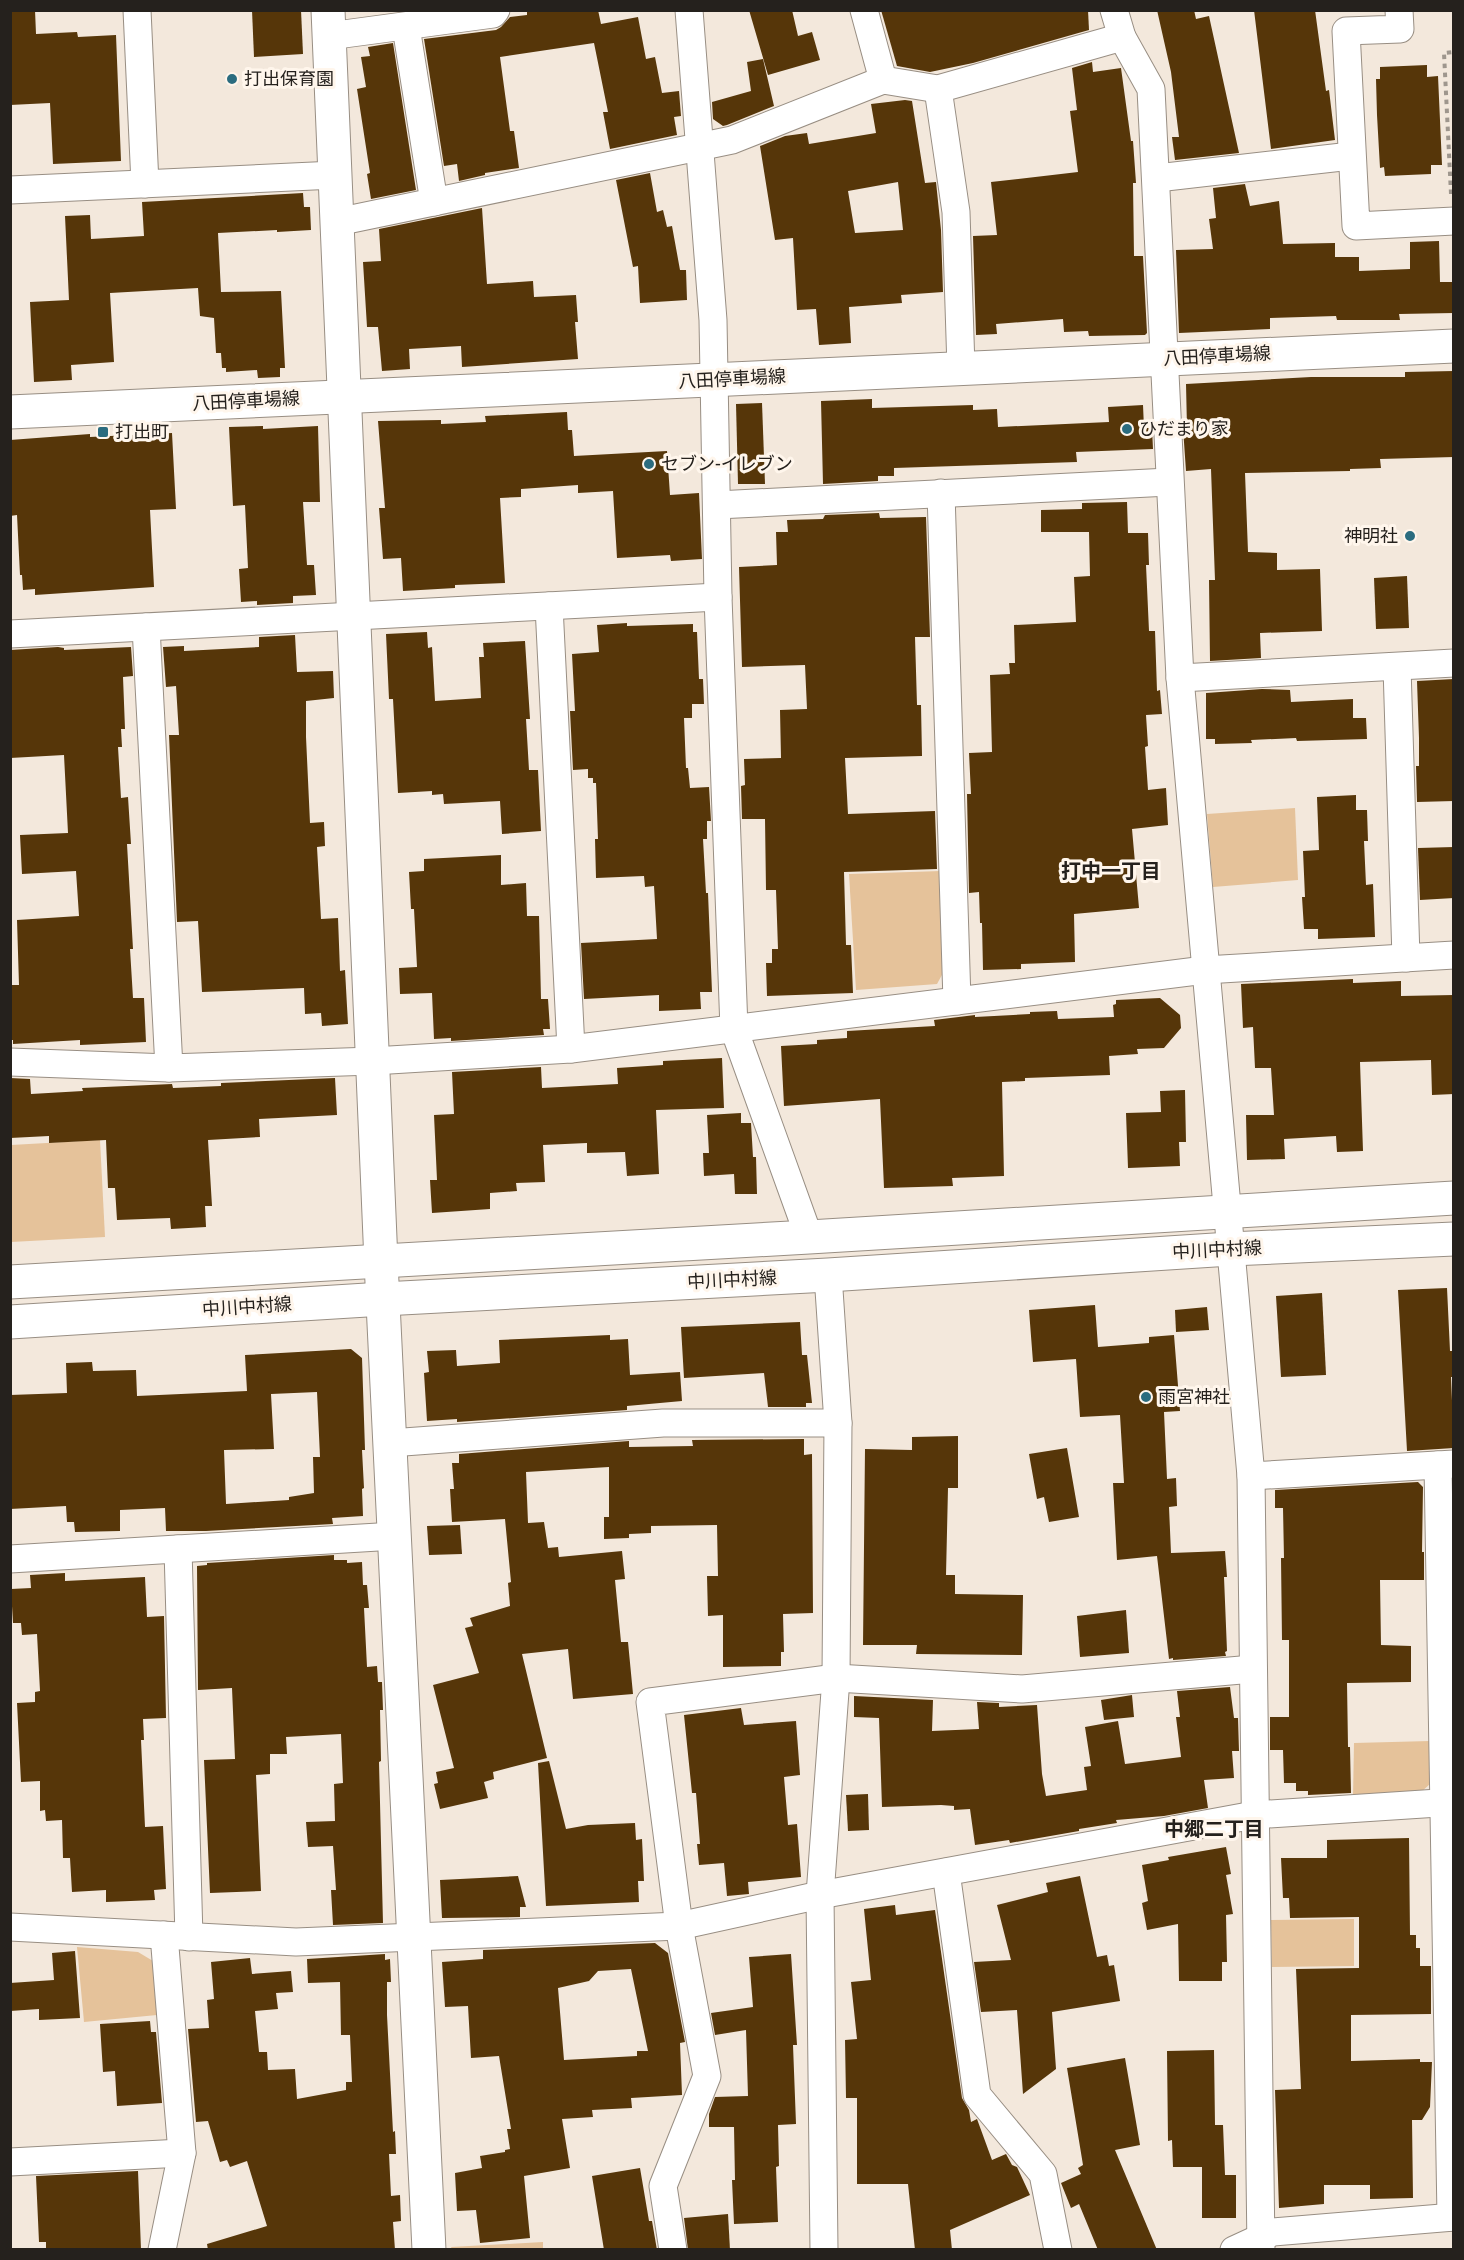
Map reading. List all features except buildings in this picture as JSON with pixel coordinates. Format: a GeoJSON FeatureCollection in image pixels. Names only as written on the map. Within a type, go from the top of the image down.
{"type":"FeatureCollection","features":[{"type":"Feature","properties":{"kind":"main road"},"geometry":{"type":"LineString","coordinates":[[328,23],[381,1262],[429,2250]]}},
{"type":"Feature","properties":{"kind":"main road","name":"八田停車場線"},"geometry":{"type":"LineString","coordinates":[[10,412],[1454,345]]}},
{"type":"Feature","properties":{"kind":"main road","name":"中川中村線"},"geometry":{"type":"LineString","coordinates":[[10,1282],[1454,1198]]}},
{"type":"Feature","properties":{"kind":"main road","name":"中川中村線"},"geometry":{"type":"LineString","coordinates":[[10,1322],[828,1275],[1230,1249],[1454,1239]]}},
{"type":"Feature","properties":{"kind":"street"},"geometry":{"type":"LineString","coordinates":[[137,10],[145,184]]}},
{"type":"Feature","properties":{"kind":"street"},"geometry":{"type":"LineString","coordinates":[[328,23],[406,27],[493,14],[496,10]]}},
{"type":"Feature","properties":{"kind":"street"},"geometry":{"type":"LineString","coordinates":[[689,10],[711,284],[715,379],[718,597],[734,1029],[809,1237]]}},
{"type":"Feature","properties":{"kind":"street"},"geometry":{"type":"LineString","coordinates":[[864,10],[883,80]]}},
{"type":"Feature","properties":{"kind":"street"},"geometry":{"type":"LineString","coordinates":[[1114,10],[1122,37],[1152,89],[1180,678],[1251,1476],[1261,2244]]}},
{"type":"Feature","properties":{"kind":"street"},"geometry":{"type":"LineString","coordinates":[[1399,10],[1400,29],[1345,21],[1356,226],[1453,221]]}},
{"type":"Feature","properties":{"kind":"street"},"geometry":{"type":"LineString","coordinates":[[406,27],[434,202]]}},
{"type":"Feature","properties":{"kind":"street"},"geometry":{"type":"LineString","coordinates":[[338,222],[732,140],[883,80],[938,89],[1122,37]]}},
{"type":"Feature","properties":{"kind":"street"},"geometry":{"type":"LineString","coordinates":[[938,89],[956,212],[962,368]]}},
{"type":"Feature","properties":{"kind":"street"},"geometry":{"type":"LineString","coordinates":[[1157,178],[1351,156]]}},
{"type":"Feature","properties":{"kind":"street"},"geometry":{"type":"LineString","coordinates":[[10,190],[335,175]]}},
{"type":"Feature","properties":{"kind":"street"},"geometry":{"type":"LineString","coordinates":[[717,505],[1169,482]]}},
{"type":"Feature","properties":{"kind":"street"},"geometry":{"type":"LineString","coordinates":[[941,493],[957,1001]]}},
{"type":"Feature","properties":{"kind":"street"},"geometry":{"type":"LineString","coordinates":[[10,634],[718,597]]}},
{"type":"Feature","properties":{"kind":"street"},"geometry":{"type":"LineString","coordinates":[[549,606],[571,1049]]}},
{"type":"Feature","properties":{"kind":"street"},"geometry":{"type":"LineString","coordinates":[[146,627],[169,1068]]}},
{"type":"Feature","properties":{"kind":"street"},"geometry":{"type":"LineString","coordinates":[[1180,678],[1454,663]]}},
{"type":"Feature","properties":{"kind":"street"},"geometry":{"type":"LineString","coordinates":[[1397,667],[1406,958]]}},
{"type":"Feature","properties":{"kind":"street"},"geometry":{"type":"LineString","coordinates":[[10,1062],[169,1068],[373,1061],[571,1049],[1205,970],[1454,956]]}},
{"type":"Feature","properties":{"kind":"street"},"geometry":{"type":"LineString","coordinates":[[824,2250],[820,1895],[836,1678],[838,1423],[828,1275]]}},
{"type":"Feature","properties":{"kind":"street"},"geometry":{"type":"LineString","coordinates":[[390,1443],[663,1423],[838,1423]]}},
{"type":"Feature","properties":{"kind":"street"},"geometry":{"type":"LineString","coordinates":[[1234,2250],[1261,2244],[1274,2232],[1452,2217],[1446,1465],[1251,1476]]}},
{"type":"Feature","properties":{"kind":"street"},"geometry":{"type":"LineString","coordinates":[[10,1559],[395,1536]]}},
{"type":"Feature","properties":{"kind":"street"},"geometry":{"type":"LineString","coordinates":[[162,2250],[182,2153],[176,1936],[178,1549]]}},
{"type":"Feature","properties":{"kind":"street"},"geometry":{"type":"LineString","coordinates":[[673,2250],[663,2186],[707,2076],[679,1926],[650,1702],[836,1678],[1022,1689],[1253,1669]]}},
{"type":"Feature","properties":{"kind":"street"},"geometry":{"type":"LineString","coordinates":[[10,1927],[296,1942],[679,1926],[820,1895],[1254,1815],[1449,1802]]}},
{"type":"Feature","properties":{"kind":"street"},"geometry":{"type":"LineString","coordinates":[[946,1872],[976,2095],[1043,2174],[1058,2250]]}},
{"type":"Feature","properties":{"kind":"street"},"geometry":{"type":"LineString","coordinates":[[10,2162],[182,2153]]}},
{"type":"Feature","properties":{"kind":"path"},"geometry":{"type":"LineString","coordinates":[[1453,221],[1444,53],[1454,52]]}},
{"type":"Feature","properties":{"kind":"shaded area"},"geometry":{"type":"Polygon","coordinates":[[[1295,808],[1298,880],[1213,887],[1207,814],[1295,808]]]}},
{"type":"Feature","properties":{"kind":"shaded area"},"geometry":{"type":"Polygon","coordinates":[[[941,871],[943,973],[937,984],[856,990],[849,874],[941,871]]]}},
{"type":"Feature","properties":{"kind":"shaded area"},"geometry":{"type":"Polygon","coordinates":[[[100,1140],[105,1237],[11,1242],[11,1145],[100,1140]]]}},
{"type":"Feature","properties":{"kind":"shaded area"},"geometry":{"type":"Polygon","coordinates":[[[1430,1741],[1430,1784],[1420,1793],[1353,1797],[1354,1743],[1430,1741]]]}},
{"type":"Feature","properties":{"kind":"shaded area"},"geometry":{"type":"Polygon","coordinates":[[[1354,1919],[1354,1966],[1272,1967],[1271,1920],[1354,1919]]]}},
{"type":"Feature","properties":{"kind":"shaded area"},"geometry":{"type":"Polygon","coordinates":[[[77,1947],[138,1952],[153,1961],[157,2015],[84,2022],[77,1947]]]}},
{"type":"Feature","properties":{"kind":"shaded area"},"geometry":{"type":"Polygon","coordinates":[[[543,2242],[543,2249],[452,2249],[451,2247],[543,2242]]]}},
{"type":"Feature","properties":{"kind":"place","name":"打出保育園"},"geometry":{"type":"Point","coordinates":[232,79]}},
{"type":"Feature","properties":{"kind":"place","name":"ひだまり家"},"geometry":{"type":"Point","coordinates":[1127,429]}},
{"type":"Feature","properties":{"kind":"place","name":"打出町"},"geometry":{"type":"Point","coordinates":[103,432]}},
{"type":"Feature","properties":{"kind":"place","name":"セブン-イレブン"},"geometry":{"type":"Point","coordinates":[649,464]}},
{"type":"Feature","properties":{"kind":"place","name":"神明社"},"geometry":{"type":"Point","coordinates":[1410,536]}},
{"type":"Feature","properties":{"kind":"place","name":"雨宮神社"},"geometry":{"type":"Point","coordinates":[1146,1397]}},
{"type":"Feature","properties":{"kind":"district","name":"打中一丁目"},"geometry":{"type":"Point","coordinates":[1111,871]}},
{"type":"Feature","properties":{"kind":"district","name":"中郷二丁目"},"geometry":{"type":"Point","coordinates":[1214,1829]}}]}
